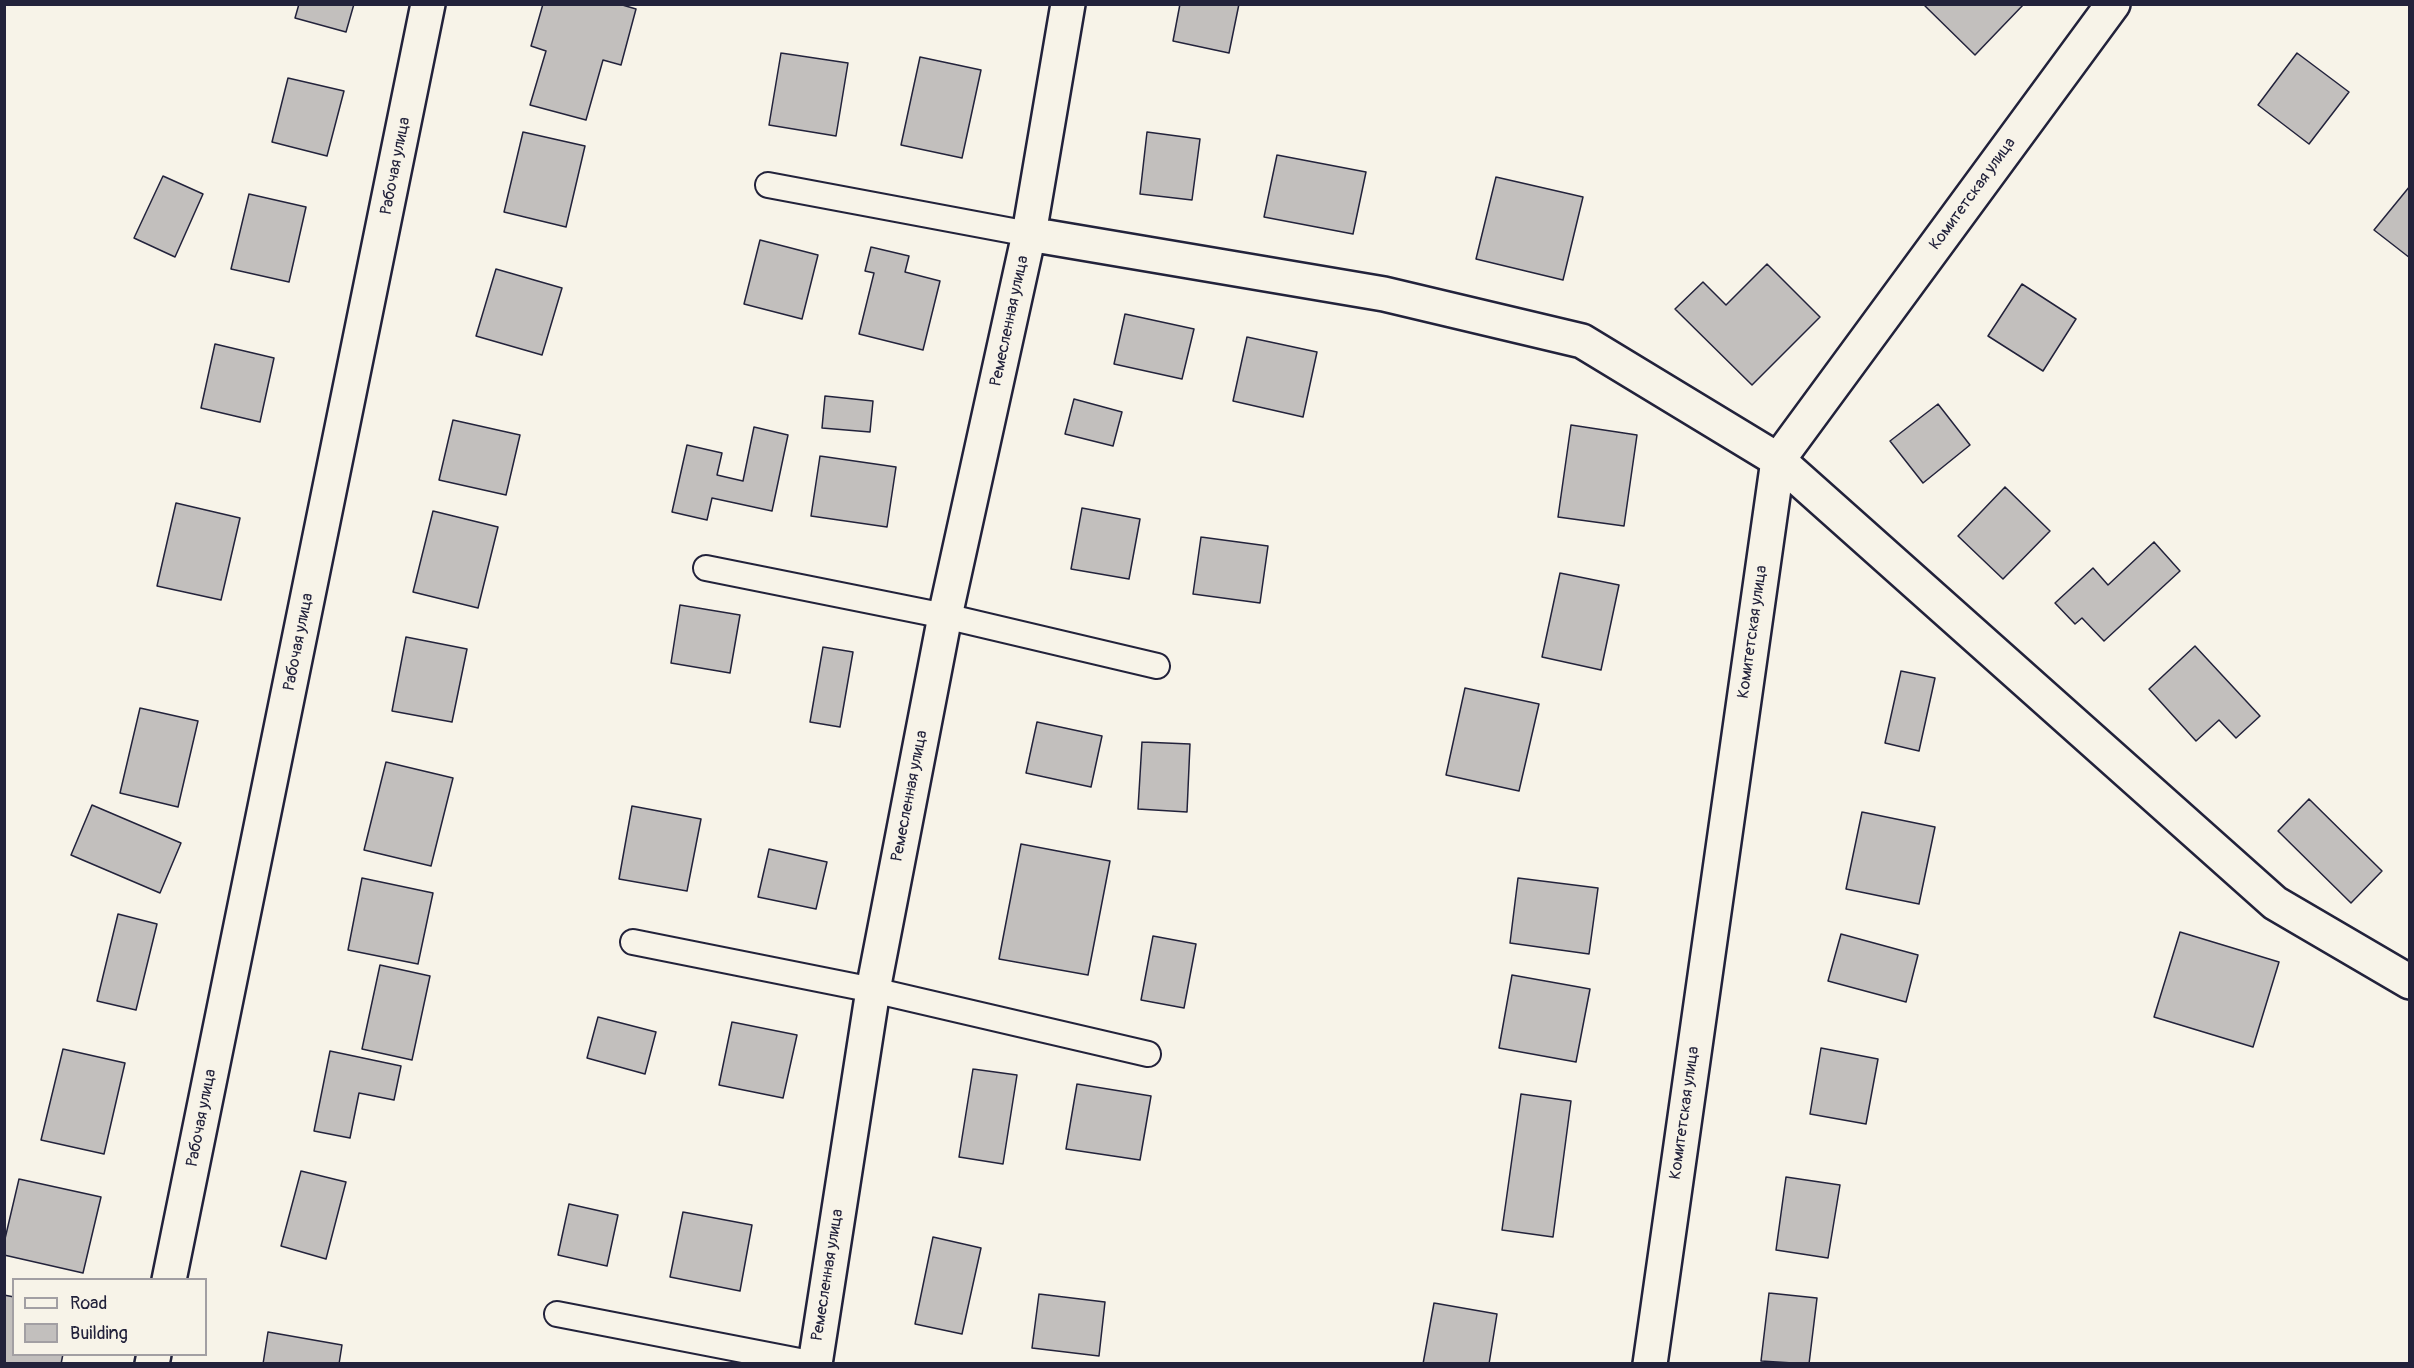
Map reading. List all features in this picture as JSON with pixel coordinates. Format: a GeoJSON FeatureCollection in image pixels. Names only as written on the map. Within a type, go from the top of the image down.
{"type":"FeatureCollection","features":[{"type":"Feature","properties":{"kind":"street","name":"Рабочая улица"},"geometry":{"type":"LineString","coordinates":[[169,1278],[428,4]]}},
{"type":"Feature","properties":{"kind":"street","name":"Ремесленная улица"},"geometry":{"type":"LineString","coordinates":[[815,1363],[873,990],[945,616],[1029,234],[1068,4]]}},
{"type":"Feature","properties":{"kind":"street","name":"Комитетская улица"},"geometry":{"type":"LineString","coordinates":[[1650,1364],[1778,460],[2113,4]]}},
{"type":"Feature","properties":{"kind":"street"},"geometry":{"type":"LineString","coordinates":[[1029,234],[1384,294],[1582,341],[1778,460],[2275,903],[2409,982]]}},
{"type":"Feature","properties":{"kind":"lane"},"geometry":{"type":"LineString","coordinates":[[768,184],[1029,234]]}},
{"type":"Feature","properties":{"kind":"lane"},"geometry":{"type":"LineString","coordinates":[[706,568],[945,616],[1157,666]]}},
{"type":"Feature","properties":{"kind":"lane"},"geometry":{"type":"LineString","coordinates":[[633,942],[873,990],[1148,1054]]}},
{"type":"Feature","properties":{"kind":"lane"},"geometry":{"type":"LineString","coordinates":[[557,1314],[815,1363]]}},
{"type":"Feature","properties":{"kind":"building"},"geometry":{"type":"Polygon","coordinates":[[[299,4],[354,4],[346,32],[295,18],[299,4]]]}},
{"type":"Feature","properties":{"kind":"building"},"geometry":{"type":"Polygon","coordinates":[[[543,4],[619,4],[636,9],[621,65],[603,60],[586,120],[530,105],[546,51],[531,46],[543,4]]]}},
{"type":"Feature","properties":{"kind":"building"},"geometry":{"type":"Polygon","coordinates":[[[1180,4],[1239,4],[1229,53],[1173,41],[1180,4]]]}},
{"type":"Feature","properties":{"kind":"building"},"geometry":{"type":"Polygon","coordinates":[[[1923,4],[2024,4],[1975,55],[1923,4]]]}},
{"type":"Feature","properties":{"kind":"building"},"geometry":{"type":"Polygon","coordinates":[[[781,53],[848,63],[836,136],[769,125],[781,53]]]}},
{"type":"Feature","properties":{"kind":"building"},"geometry":{"type":"Polygon","coordinates":[[[2297,53],[2349,92],[2309,144],[2258,105],[2297,53]]]}},
{"type":"Feature","properties":{"kind":"building"},"geometry":{"type":"Polygon","coordinates":[[[920,57],[981,70],[962,158],[901,145],[920,57]]]}},
{"type":"Feature","properties":{"kind":"building"},"geometry":{"type":"Polygon","coordinates":[[[288,78],[344,91],[327,156],[272,142],[288,78]]]}},
{"type":"Feature","properties":{"kind":"building"},"geometry":{"type":"Polygon","coordinates":[[[523,132],[585,146],[566,227],[504,212],[523,132]]]}},
{"type":"Feature","properties":{"kind":"building"},"geometry":{"type":"Polygon","coordinates":[[[1147,132],[1200,139],[1192,200],[1140,194],[1147,132]]]}},
{"type":"Feature","properties":{"kind":"building"},"geometry":{"type":"Polygon","coordinates":[[[1277,155],[1366,172],[1353,234],[1264,217],[1277,155]]]}},
{"type":"Feature","properties":{"kind":"building"},"geometry":{"type":"Polygon","coordinates":[[[163,176],[203,194],[175,257],[134,238],[163,176]]]}},
{"type":"Feature","properties":{"kind":"building"},"geometry":{"type":"Polygon","coordinates":[[[1496,177],[1583,197],[1563,280],[1476,259],[1496,177]]]}},
{"type":"Feature","properties":{"kind":"building"},"geometry":{"type":"Polygon","coordinates":[[[2410,186],[2410,258],[2374,230],[2410,186]]]}},
{"type":"Feature","properties":{"kind":"building"},"geometry":{"type":"Polygon","coordinates":[[[249,194],[306,207],[289,282],[231,269],[249,194]]]}},
{"type":"Feature","properties":{"kind":"building"},"geometry":{"type":"Polygon","coordinates":[[[760,240],[818,255],[802,319],[744,304],[760,240]]]}},
{"type":"Feature","properties":{"kind":"building"},"geometry":{"type":"Polygon","coordinates":[[[871,247],[909,256],[905,272],[940,281],[923,350],[859,334],[874,273],[865,271],[871,247]]]}},
{"type":"Feature","properties":{"kind":"building"},"geometry":{"type":"Polygon","coordinates":[[[1767,264],[1820,317],[1752,385],[1675,309],[1703,282],[1726,305],[1767,264]]]}},
{"type":"Feature","properties":{"kind":"building"},"geometry":{"type":"Polygon","coordinates":[[[496,269],[562,288],[542,355],[476,336],[496,269]]]}},
{"type":"Feature","properties":{"kind":"building"},"geometry":{"type":"Polygon","coordinates":[[[2022,284],[2076,319],[2043,371],[1988,336],[2022,284]]]}},
{"type":"Feature","properties":{"kind":"building"},"geometry":{"type":"Polygon","coordinates":[[[1125,314],[1194,329],[1182,379],[1114,364],[1125,314]]]}},
{"type":"Feature","properties":{"kind":"building"},"geometry":{"type":"Polygon","coordinates":[[[1247,337],[1317,352],[1303,417],[1233,401],[1247,337]]]}},
{"type":"Feature","properties":{"kind":"building"},"geometry":{"type":"Polygon","coordinates":[[[215,344],[274,358],[260,422],[201,408],[215,344]]]}},
{"type":"Feature","properties":{"kind":"building"},"geometry":{"type":"Polygon","coordinates":[[[825,396],[873,401],[870,432],[822,428],[825,396]]]}},
{"type":"Feature","properties":{"kind":"building"},"geometry":{"type":"Polygon","coordinates":[[[1074,399],[1122,412],[1113,446],[1065,434],[1074,399]]]}},
{"type":"Feature","properties":{"kind":"building"},"geometry":{"type":"Polygon","coordinates":[[[1938,404],[1970,445],[1923,483],[1890,441],[1938,404]]]}},
{"type":"Feature","properties":{"kind":"building"},"geometry":{"type":"Polygon","coordinates":[[[453,420],[520,435],[506,495],[439,480],[453,420]]]}},
{"type":"Feature","properties":{"kind":"building"},"geometry":{"type":"Polygon","coordinates":[[[1571,425],[1637,435],[1624,526],[1558,517],[1571,425]]]}},
{"type":"Feature","properties":{"kind":"building"},"geometry":{"type":"Polygon","coordinates":[[[754,427],[788,435],[772,511],[712,498],[707,520],[672,512],[687,445],[722,453],[717,475],[743,481],[754,427]]]}},
{"type":"Feature","properties":{"kind":"building"},"geometry":{"type":"Polygon","coordinates":[[[820,456],[896,467],[887,527],[811,516],[820,456]]]}},
{"type":"Feature","properties":{"kind":"building"},"geometry":{"type":"Polygon","coordinates":[[[2005,487],[2050,531],[2003,579],[1958,536],[2005,487]]]}},
{"type":"Feature","properties":{"kind":"building"},"geometry":{"type":"Polygon","coordinates":[[[176,503],[240,518],[221,600],[157,586],[176,503]]]}},
{"type":"Feature","properties":{"kind":"building"},"geometry":{"type":"Polygon","coordinates":[[[1082,508],[1140,519],[1129,579],[1071,569],[1082,508]]]}},
{"type":"Feature","properties":{"kind":"building"},"geometry":{"type":"Polygon","coordinates":[[[433,511],[498,527],[478,608],[413,592],[433,511]]]}},
{"type":"Feature","properties":{"kind":"building"},"geometry":{"type":"Polygon","coordinates":[[[1201,537],[1268,546],[1260,603],[1193,594],[1201,537]]]}},
{"type":"Feature","properties":{"kind":"building"},"geometry":{"type":"Polygon","coordinates":[[[2154,542],[2180,571],[2104,641],[2082,618],[2075,624],[2055,603],[2093,568],[2108,585],[2154,542]]]}},
{"type":"Feature","properties":{"kind":"building"},"geometry":{"type":"Polygon","coordinates":[[[1560,573],[1619,585],[1601,670],[1542,657],[1560,573]]]}},
{"type":"Feature","properties":{"kind":"building"},"geometry":{"type":"Polygon","coordinates":[[[680,605],[740,615],[730,673],[671,663],[680,605]]]}},
{"type":"Feature","properties":{"kind":"building"},"geometry":{"type":"Polygon","coordinates":[[[406,637],[467,649],[452,722],[392,711],[406,637]]]}},
{"type":"Feature","properties":{"kind":"building"},"geometry":{"type":"Polygon","coordinates":[[[2195,646],[2260,716],[2236,738],[2219,720],[2196,741],[2149,689],[2195,646]]]}},
{"type":"Feature","properties":{"kind":"building"},"geometry":{"type":"Polygon","coordinates":[[[823,647],[853,652],[840,727],[810,722],[823,647]]]}},
{"type":"Feature","properties":{"kind":"building"},"geometry":{"type":"Polygon","coordinates":[[[1901,671],[1935,678],[1919,751],[1885,743],[1901,671]]]}},
{"type":"Feature","properties":{"kind":"building"},"geometry":{"type":"Polygon","coordinates":[[[1465,688],[1539,704],[1519,791],[1446,775],[1465,688]]]}},
{"type":"Feature","properties":{"kind":"building"},"geometry":{"type":"Polygon","coordinates":[[[140,708],[198,721],[178,807],[120,793],[140,708]]]}},
{"type":"Feature","properties":{"kind":"building"},"geometry":{"type":"Polygon","coordinates":[[[1037,722],[1102,736],[1091,787],[1026,773],[1037,722]]]}},
{"type":"Feature","properties":{"kind":"building"},"geometry":{"type":"Polygon","coordinates":[[[1142,742],[1190,744],[1187,812],[1138,809],[1142,742]]]}},
{"type":"Feature","properties":{"kind":"building"},"geometry":{"type":"Polygon","coordinates":[[[386,762],[453,778],[431,866],[364,850],[386,762]]]}},
{"type":"Feature","properties":{"kind":"building"},"geometry":{"type":"Polygon","coordinates":[[[2309,799],[2382,871],[2351,903],[2278,831],[2309,799]]]}},
{"type":"Feature","properties":{"kind":"building"},"geometry":{"type":"Polygon","coordinates":[[[92,805],[181,843],[160,893],[71,855],[92,805]]]}},
{"type":"Feature","properties":{"kind":"building"},"geometry":{"type":"Polygon","coordinates":[[[632,806],[701,819],[687,891],[619,879],[632,806]]]}},
{"type":"Feature","properties":{"kind":"building"},"geometry":{"type":"Polygon","coordinates":[[[1862,812],[1935,827],[1919,904],[1846,889],[1862,812]]]}},
{"type":"Feature","properties":{"kind":"building"},"geometry":{"type":"Polygon","coordinates":[[[1021,844],[1110,861],[1088,975],[999,959],[1021,844]]]}},
{"type":"Feature","properties":{"kind":"building"},"geometry":{"type":"Polygon","coordinates":[[[769,849],[827,862],[816,909],[758,897],[769,849]]]}},
{"type":"Feature","properties":{"kind":"building"},"geometry":{"type":"Polygon","coordinates":[[[362,878],[433,893],[418,964],[348,950],[362,878]]]}},
{"type":"Feature","properties":{"kind":"building"},"geometry":{"type":"Polygon","coordinates":[[[1518,878],[1598,888],[1589,954],[1510,943],[1518,878]]]}},
{"type":"Feature","properties":{"kind":"building"},"geometry":{"type":"Polygon","coordinates":[[[118,914],[157,924],[136,1010],[97,1001],[118,914]]]}},
{"type":"Feature","properties":{"kind":"building"},"geometry":{"type":"Polygon","coordinates":[[[2180,932],[2279,962],[2253,1047],[2154,1017],[2180,932]]]}},
{"type":"Feature","properties":{"kind":"building"},"geometry":{"type":"Polygon","coordinates":[[[1841,934],[1918,955],[1906,1002],[1828,981],[1841,934]]]}},
{"type":"Feature","properties":{"kind":"building"},"geometry":{"type":"Polygon","coordinates":[[[1153,936],[1196,944],[1184,1008],[1141,1000],[1153,936]]]}},
{"type":"Feature","properties":{"kind":"building"},"geometry":{"type":"Polygon","coordinates":[[[380,965],[430,976],[412,1060],[362,1049],[380,965]]]}},
{"type":"Feature","properties":{"kind":"building"},"geometry":{"type":"Polygon","coordinates":[[[1512,975],[1590,989],[1576,1062],[1499,1048],[1512,975]]]}},
{"type":"Feature","properties":{"kind":"building"},"geometry":{"type":"Polygon","coordinates":[[[598,1017],[656,1032],[645,1074],[587,1058],[598,1017]]]}},
{"type":"Feature","properties":{"kind":"building"},"geometry":{"type":"Polygon","coordinates":[[[732,1022],[797,1035],[783,1098],[719,1085],[732,1022]]]}},
{"type":"Feature","properties":{"kind":"building"},"geometry":{"type":"Polygon","coordinates":[[[1821,1048],[1878,1059],[1866,1124],[1810,1114],[1821,1048]]]}},
{"type":"Feature","properties":{"kind":"building"},"geometry":{"type":"Polygon","coordinates":[[[63,1049],[125,1063],[104,1154],[41,1140],[63,1049]]]}},
{"type":"Feature","properties":{"kind":"building"},"geometry":{"type":"Polygon","coordinates":[[[330,1051],[401,1066],[394,1100],[359,1093],[350,1138],[314,1131],[330,1051]]]}},
{"type":"Feature","properties":{"kind":"building"},"geometry":{"type":"Polygon","coordinates":[[[973,1069],[1017,1075],[1003,1164],[959,1157],[973,1069]]]}},
{"type":"Feature","properties":{"kind":"building"},"geometry":{"type":"Polygon","coordinates":[[[1077,1084],[1151,1096],[1140,1160],[1066,1149],[1077,1084]]]}},
{"type":"Feature","properties":{"kind":"building"},"geometry":{"type":"Polygon","coordinates":[[[1521,1094],[1571,1101],[1553,1237],[1502,1230],[1521,1094]]]}},
{"type":"Feature","properties":{"kind":"building"},"geometry":{"type":"Polygon","coordinates":[[[301,1171],[346,1182],[326,1259],[281,1246],[301,1171]]]}},
{"type":"Feature","properties":{"kind":"building"},"geometry":{"type":"Polygon","coordinates":[[[1786,1177],[1840,1185],[1828,1258],[1776,1250],[1786,1177]]]}},
{"type":"Feature","properties":{"kind":"building"},"geometry":{"type":"Polygon","coordinates":[[[19,1179],[101,1197],[83,1273],[4,1255],[4,1243],[19,1179]]]}},
{"type":"Feature","properties":{"kind":"building"},"geometry":{"type":"Polygon","coordinates":[[[569,1204],[618,1215],[607,1266],[558,1255],[569,1204]]]}},
{"type":"Feature","properties":{"kind":"building"},"geometry":{"type":"Polygon","coordinates":[[[683,1212],[752,1225],[740,1291],[670,1277],[683,1212]]]}},
{"type":"Feature","properties":{"kind":"building"},"geometry":{"type":"Polygon","coordinates":[[[933,1237],[981,1248],[962,1334],[915,1324],[933,1237]]]}},
{"type":"Feature","properties":{"kind":"building"},"geometry":{"type":"Polygon","coordinates":[[[1769,1293],[1817,1298],[1809,1364],[1761,1361],[1769,1293]]]}},
{"type":"Feature","properties":{"kind":"building"},"geometry":{"type":"Polygon","coordinates":[[[1039,1294],[1105,1302],[1099,1356],[1032,1348],[1039,1294]]]}},
{"type":"Feature","properties":{"kind":"building"},"geometry":{"type":"Polygon","coordinates":[[[4,1295],[12,1297],[12,1356],[63,1356],[61,1364],[4,1364],[4,1295]]]}},
{"type":"Feature","properties":{"kind":"building"},"geometry":{"type":"Polygon","coordinates":[[[1434,1303],[1497,1314],[1489,1364],[1423,1364],[1434,1303]]]}},
{"type":"Feature","properties":{"kind":"building"},"geometry":{"type":"Polygon","coordinates":[[[268,1332],[342,1345],[339,1364],[263,1364],[268,1332]]]}}]}
